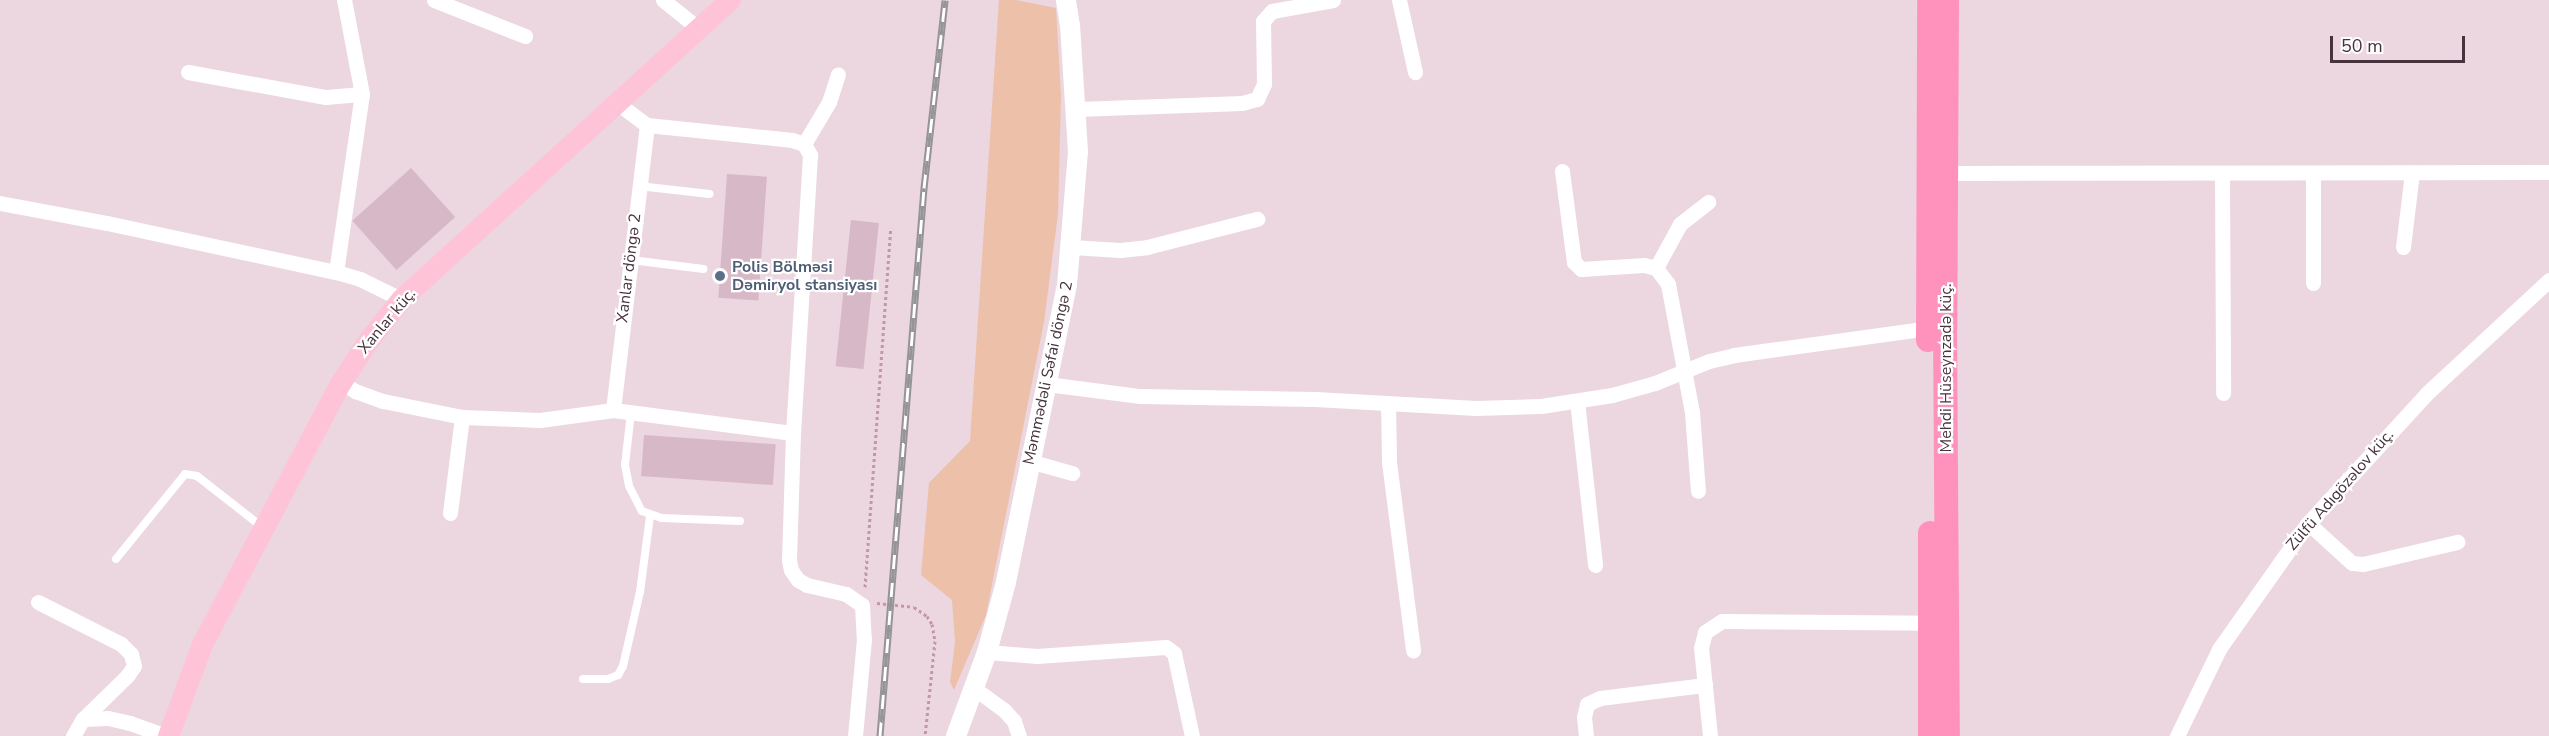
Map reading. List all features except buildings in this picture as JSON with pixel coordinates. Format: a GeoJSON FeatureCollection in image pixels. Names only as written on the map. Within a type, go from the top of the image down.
{"type":"FeatureCollection","features":[{"type":"Feature","properties":{"kind":"main road","name":"Xanlar küç."},"geometry":{"type":"LineString","coordinates":[[167,736],[202,644],[265,529],[341,381],[369,339],[401,300],[730,0]]}},
{"type":"Feature","properties":{"kind":"main road","name":"Mehdi Hüseynzadə küç."},"geometry":{"type":"LineString","coordinates":[[1929,0],[1930,736]]}},
{"type":"Feature","properties":{"kind":"main road","name":"Mehdi Hüseynzadə küç."},"geometry":{"type":"LineString","coordinates":[[1947,0],[1948,736]]}},
{"type":"Feature","properties":{"kind":"street"},"geometry":{"type":"LineString","coordinates":[[336,272],[362,94],[344,0]]}},
{"type":"Feature","properties":{"kind":"street"},"geometry":{"type":"LineString","coordinates":[[434,0],[525,36]]}},
{"type":"Feature","properties":{"kind":"street"},"geometry":{"type":"LineString","coordinates":[[663,0],[698,28]]}},
{"type":"Feature","properties":{"kind":"street","name":"Məmmədəli Səfai döngə 2"},"geometry":{"type":"LineString","coordinates":[[956,736],[975,689],[1006,582],[1029,461],[1067,285],[1078,152],[1077,109],[1066,0]]}},
{"type":"Feature","properties":{"kind":"street"},"geometry":{"type":"LineString","coordinates":[[1077,109],[1242,103],[1257,99],[1264,84],[1263,21],[1272,10],[1333,0]]}},
{"type":"Feature","properties":{"kind":"street"},"geometry":{"type":"LineString","coordinates":[[1399,0],[1415,72]]}},
{"type":"Feature","properties":{"kind":"street"},"geometry":{"type":"LineString","coordinates":[[188,72],[326,96],[362,94]]}},
{"type":"Feature","properties":{"kind":"street"},"geometry":{"type":"LineString","coordinates":[[804,144],[829,102],[838,74]]}},
{"type":"Feature","properties":{"kind":"street"},"geometry":{"type":"LineString","coordinates":[[616,102],[647,126],[792,140],[804,144],[810,154],[812,166],[793,433],[791,570],[798,580],[807,585],[846,594],[862,605],[864,639],[855,736]]}},
{"type":"Feature","properties":{"kind":"street","name":"Xanlar döngə 2"},"geometry":{"type":"LineString","coordinates":[[613,410],[629,260],[647,126]]}},
{"type":"Feature","properties":{"kind":"street"},"geometry":{"type":"LineString","coordinates":[[1562,171],[1574,262],[1581,269],[1644,265],[1656,268],[1668,284],[1692,412],[1698,491]]}},
{"type":"Feature","properties":{"kind":"street"},"geometry":{"type":"LineString","coordinates":[[1946,173],[2549,172]]}},
{"type":"Feature","properties":{"kind":"street"},"geometry":{"type":"LineString","coordinates":[[2222,173],[2223,393]]}},
{"type":"Feature","properties":{"kind":"street"},"geometry":{"type":"LineString","coordinates":[[2313,173],[2313,283]]}},
{"type":"Feature","properties":{"kind":"street"},"geometry":{"type":"LineString","coordinates":[[2403,247],[2412,173]]}},
{"type":"Feature","properties":{"kind":"street"},"geometry":{"type":"LineString","coordinates":[[1656,268],[1680,224],[1708,202]]}},
{"type":"Feature","properties":{"kind":"street"},"geometry":{"type":"LineString","coordinates":[[0,203],[107,223],[336,272],[360,279],[401,300]]}},
{"type":"Feature","properties":{"kind":"street"},"geometry":{"type":"LineString","coordinates":[[1072,246],[1120,250],[1147,247],[1257,219]]}},
{"type":"Feature","properties":{"kind":"street","name":"Zülfü Adıgözəlov küç."},"geometry":{"type":"LineString","coordinates":[[2177,736],[2219,649],[2308,523],[2426,394],[2547,287]]}},
{"type":"Feature","properties":{"kind":"street"},"geometry":{"type":"LineString","coordinates":[[1047,384],[1140,396],[1504,408],[1577,401],[1655,383],[1734,355],[1928,328]]}},
{"type":"Feature","properties":{"kind":"street"},"geometry":{"type":"LineString","coordinates":[[341,381],[355,391],[383,401],[462,417],[540,420],[613,410],[793,433]]}},
{"type":"Feature","properties":{"kind":"street"},"geometry":{"type":"LineString","coordinates":[[1577,401],[1595,564]]}},
{"type":"Feature","properties":{"kind":"street"},"geometry":{"type":"LineString","coordinates":[[1388,403],[1389,462],[1413,650]]}},
{"type":"Feature","properties":{"kind":"street"},"geometry":{"type":"LineString","coordinates":[[450,513],[462,417]]}},
{"type":"Feature","properties":{"kind":"street"},"geometry":{"type":"LineString","coordinates":[[1029,461],[1072,473]]}},
{"type":"Feature","properties":{"kind":"street"},"geometry":{"type":"LineString","coordinates":[[2308,523],[2352,563],[2362,564],[2457,542]]}},
{"type":"Feature","properties":{"kind":"street"},"geometry":{"type":"LineString","coordinates":[[38,602],[121,644],[131,654],[134,666],[127,676],[83,719],[73,736]]}},
{"type":"Feature","properties":{"kind":"street"},"geometry":{"type":"LineString","coordinates":[[1710,736],[1701,648],[1705,632],[1722,621],[1931,623]]}},
{"type":"Feature","properties":{"kind":"street"},"geometry":{"type":"LineString","coordinates":[[987,652],[1036,656],[1166,647],[1174,653],[1192,736]]}},
{"type":"Feature","properties":{"kind":"street"},"geometry":{"type":"LineString","coordinates":[[1586,736],[1584,717],[1587,704],[1600,698],[1705,685]]}},
{"type":"Feature","properties":{"kind":"street"},"geometry":{"type":"LineString","coordinates":[[975,689],[1014,721],[1019,736]]}},
{"type":"Feature","properties":{"kind":"street"},"geometry":{"type":"LineString","coordinates":[[83,719],[108,718],[167,736]]}},
{"type":"Feature","properties":{"kind":"lane"},"geometry":{"type":"LineString","coordinates":[[639,186],[710,194]]}},
{"type":"Feature","properties":{"kind":"lane"},"geometry":{"type":"LineString","coordinates":[[629,260],[703,269]]}},
{"type":"Feature","properties":{"kind":"lane"},"geometry":{"type":"LineString","coordinates":[[631,413],[625,465],[629,486],[642,511],[650,516],[740,521]]}},
{"type":"Feature","properties":{"kind":"lane"},"geometry":{"type":"LineString","coordinates":[[116,559],[185,474],[196,476],[265,529]]}},
{"type":"Feature","properties":{"kind":"lane"},"geometry":{"type":"LineString","coordinates":[[583,679],[608,679],[618,675],[623,666],[640,592],[650,516]]}},
{"type":"Feature","properties":{"kind":"path"},"geometry":{"type":"LineString","coordinates":[[891,228],[866,586],[862,605],[898,604],[914,607],[927,616],[932,624],[935,641],[925,736]]}},
{"type":"Feature","properties":{"kind":"shaded area"},"geometry":{"type":"Polygon","coordinates":[[[0,0],[2549,0],[2549,736],[0,736],[0,0]]]}},
{"type":"Feature","properties":{"kind":"shaded area"},"geometry":{"type":"Polygon","coordinates":[[[999,0],[1016,0],[1056,8],[1061,96],[1058,214],[1044,322],[986,615],[954,690],[950,682],[955,642],[952,600],[921,575],[929,483],[970,441],[999,0]]]}},
{"type":"Feature","properties":{"kind":"railway"},"geometry":{"type":"LineString","coordinates":[[880,736],[924,188],[945,0]]}},
{"type":"Feature","properties":{"kind":"place","name":"Polis Bölməsi Dəmiryol stansiyası"},"geometry":{"type":"Point","coordinates":[720,276]}}]}
